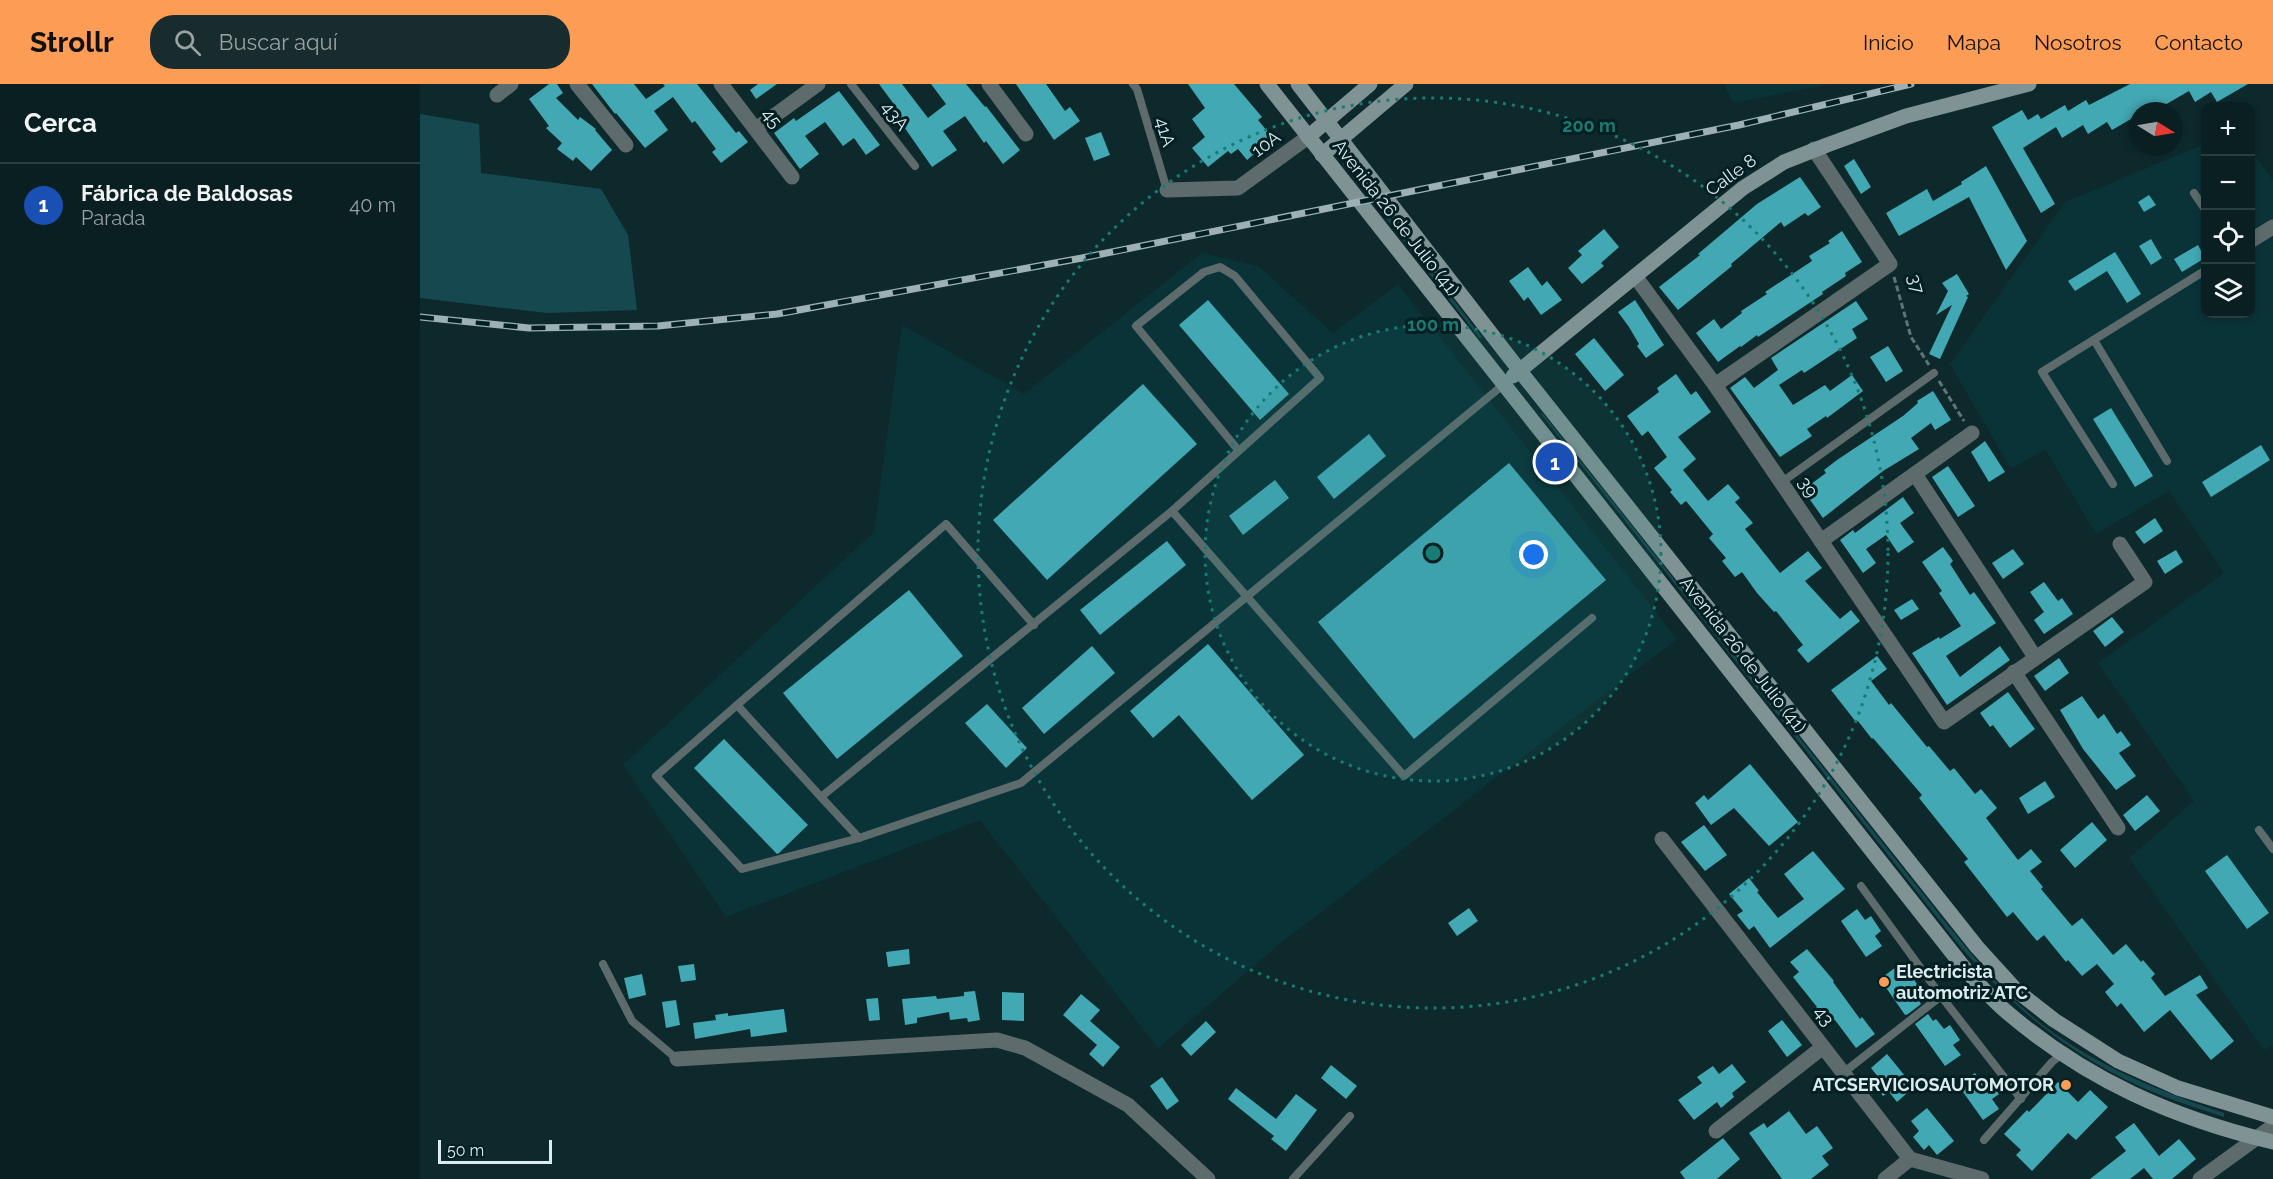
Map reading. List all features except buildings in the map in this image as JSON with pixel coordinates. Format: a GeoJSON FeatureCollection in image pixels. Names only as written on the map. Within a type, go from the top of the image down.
{"type":"FeatureCollection","features":[{"type":"Feature","properties":{"kind":"main road","name":"Avenida 26 de Julio (41)"},"geometry":{"type":"LineString","coordinates":[[1267,84],[1969,974],[2007,1012],[2062,1054],[2109,1083],[2152,1104],[2273,1142]]}},
{"type":"Feature","properties":{"kind":"main road","name":"Avenida 26 de Julio (41)"},"geometry":{"type":"LineString","coordinates":[[1298,84],[1520,370],[1977,947],[2017,991],[2054,1020],[2118,1060],[2178,1088],[2273,1117]]}},
{"type":"Feature","properties":{"kind":"main road","name":"10A"},"geometry":{"type":"LineString","coordinates":[[1308,137],[1370,84]]}},
{"type":"Feature","properties":{"kind":"main road"},"geometry":{"type":"LineString","coordinates":[[1322,155],[1406,84]]}},
{"type":"Feature","properties":{"kind":"main road","name":"Calle 8"},"geometry":{"type":"LineString","coordinates":[[1503,385],[1743,188],[1784,162],[1906,116],[2029,84]]}},
{"type":"Feature","properties":{"kind":"street"},"geometry":{"type":"LineString","coordinates":[[497,95],[511,84]]}},
{"type":"Feature","properties":{"kind":"street"},"geometry":{"type":"LineString","coordinates":[[577,84],[626,145]]}},
{"type":"Feature","properties":{"kind":"street","name":"45"},"geometry":{"type":"LineString","coordinates":[[721,84],[792,177]]}},
{"type":"Feature","properties":{"kind":"street"},"geometry":{"type":"LineString","coordinates":[[756,129],[818,84]]}},
{"type":"Feature","properties":{"kind":"street"},"geometry":{"type":"LineString","coordinates":[[989,84],[1026,134]]}},
{"type":"Feature","properties":{"kind":"street","name":"10A"},"geometry":{"type":"LineString","coordinates":[[1167,190],[1238,188],[1308,137]]}},
{"type":"Feature","properties":{"kind":"street","name":"37"},"geometry":{"type":"LineString","coordinates":[[1814,150],[1890,264]]}},
{"type":"Feature","properties":{"kind":"street"},"geometry":{"type":"LineString","coordinates":[[2255,238],[2273,227]]}},
{"type":"Feature","properties":{"kind":"street"},"geometry":{"type":"LineString","coordinates":[[1715,385],[1890,264]]}},
{"type":"Feature","properties":{"kind":"street","name":"39"},"geometry":{"type":"LineString","coordinates":[[1635,276],[1715,385],[1944,723],[2014,672]]}},
{"type":"Feature","properties":{"kind":"street"},"geometry":{"type":"LineString","coordinates":[[1821,541],[1972,432]]}},
{"type":"Feature","properties":{"kind":"street"},"geometry":{"type":"LineString","coordinates":[[1915,474],[2035,657]]}},
{"type":"Feature","properties":{"kind":"street"},"geometry":{"type":"LineString","coordinates":[[2118,828],[2014,672],[2145,582],[2120,544]]}},
{"type":"Feature","properties":{"kind":"street","name":"43"},"geometry":{"type":"LineString","coordinates":[[1662,839],[1910,1159]]}},
{"type":"Feature","properties":{"kind":"street"},"geometry":{"type":"LineString","coordinates":[[677,1059],[997,1040],[1025,1048],[1128,1105],[1208,1179]]}},
{"type":"Feature","properties":{"kind":"street"},"geometry":{"type":"LineString","coordinates":[[1716,1131],[1823,1047]]}},
{"type":"Feature","properties":{"kind":"street"},"geometry":{"type":"LineString","coordinates":[[2200,1179],[2273,1126]]}},
{"type":"Feature","properties":{"kind":"street"},"geometry":{"type":"LineString","coordinates":[[1885,1179],[1910,1159],[1982,1179]]}},
{"type":"Feature","properties":{"kind":"lane","name":"43A"},"geometry":{"type":"LineString","coordinates":[[851,84],[915,166]]}},
{"type":"Feature","properties":{"kind":"lane","name":"41A"},"geometry":{"type":"LineString","coordinates":[[1133,84],[1137,89],[1167,190]]}},
{"type":"Feature","properties":{"kind":"lane"},"geometry":{"type":"LineString","coordinates":[[2194,193],[2204,210]]}},
{"type":"Feature","properties":{"kind":"lane"},"geometry":{"type":"LineString","coordinates":[[821,797],[1172,511],[1239,451],[1320,378],[1234,276],[1220,267],[1204,272],[1136,326],[1239,451]]}},
{"type":"Feature","properties":{"kind":"lane"},"geometry":{"type":"LineString","coordinates":[[2113,484],[2042,372],[2201,273]]}},
{"type":"Feature","properties":{"kind":"lane"},"geometry":{"type":"LineString","coordinates":[[2094,340],[2167,461]]}},
{"type":"Feature","properties":{"kind":"lane"},"geometry":{"type":"LineString","coordinates":[[1782,482],[1934,373]]}},
{"type":"Feature","properties":{"kind":"lane"},"geometry":{"type":"LineString","coordinates":[[1034,625],[946,524],[656,776],[742,869],[859,838],[1021,783],[1503,385]]}},
{"type":"Feature","properties":{"kind":"lane"},"geometry":{"type":"LineString","coordinates":[[1172,511],[1404,776],[1592,618]]}},
{"type":"Feature","properties":{"kind":"lane"},"geometry":{"type":"LineString","coordinates":[[737,705],[859,838]]}},
{"type":"Feature","properties":{"kind":"lane"},"geometry":{"type":"LineString","coordinates":[[2259,830],[2273,849]]}},
{"type":"Feature","properties":{"kind":"lane"},"geometry":{"type":"LineString","coordinates":[[1861,886],[1941,996],[2021,1099]]}},
{"type":"Feature","properties":{"kind":"lane"},"geometry":{"type":"LineString","coordinates":[[603,964],[632,1021],[677,1059]]}},
{"type":"Feature","properties":{"kind":"lane"},"geometry":{"type":"LineString","coordinates":[[1843,1073],[1941,996]]}},
{"type":"Feature","properties":{"kind":"lane"},"geometry":{"type":"LineString","coordinates":[[1984,1140],[2052,1062],[2062,1054]]}},
{"type":"Feature","properties":{"kind":"lane"},"geometry":{"type":"LineString","coordinates":[[1293,1179],[1350,1116]]}},
{"type":"Feature","properties":{"kind":"path","name":"37"},"geometry":{"type":"LineString","coordinates":[[1890,264],[1911,337],[1972,432]]}},
{"type":"Feature","properties":{"kind":"shaded area"},"geometry":{"type":"Polygon","coordinates":[[[1724,84],[1831,84],[1733,103],[1724,84]]]}},
{"type":"Feature","properties":{"kind":"shaded area"},"geometry":{"type":"Polygon","coordinates":[[[420,114],[479,124],[481,173],[601,189],[628,235],[637,310],[547,313],[420,298],[420,114]]]}},
{"type":"Feature","properties":{"kind":"shaded area"},"geometry":{"type":"Polygon","coordinates":[[[2201,146],[2201,318],[2255,318],[2255,155],[2273,180],[2273,1045],[2264,1050],[2129,858],[2194,801],[2098,663],[2224,573],[2169,491],[2096,534],[2045,449],[2011,469],[1950,364],[2065,202],[2176,156],[2183,156],[2183,153],[2201,146]]]}},
{"type":"Feature","properties":{"kind":"shaded area"},"geometry":{"type":"Polygon","coordinates":[[[1345,161],[1370,191],[1366,191],[1343,164],[1345,161]]]}},
{"type":"Feature","properties":{"kind":"shaded area"},"geometry":{"type":"Polygon","coordinates":[[[1380,204],[1482,337],[1480,339],[1376,205],[1380,204]]]}},
{"type":"Feature","properties":{"kind":"shaded area"},"geometry":{"type":"Polygon","coordinates":[[[1202,253],[1258,266],[1333,333],[1398,284],[1677,639],[1278,945],[1158,1048],[980,820],[726,917],[623,765],[874,532],[902,325],[1024,394],[1202,253]]]}},
{"type":"Feature","properties":{"kind":"shaded area"},"geometry":{"type":"Polygon","coordinates":[[[1542,413],[1939,914],[1983,968],[2007,993],[2054,1033],[2100,1062],[2148,1085],[2224,1113],[2224,1117],[2163,1096],[2104,1068],[2051,1033],[2026,1013],[1980,969],[1958,944],[1542,413]]]}},
{"type":"Feature","properties":{"kind":"railway"},"geometry":{"type":"LineString","coordinates":[[420,317],[529,328],[658,326],[777,314],[1082,258],[1739,125],[1911,84]]}},
{"type":"Feature","properties":{"kind":"place","name":"Fábrica de Baldosas"},"geometry":{"type":"Point","coordinates":[1555,462]}},
{"type":"Feature","properties":{"kind":"place","name":"Electricista automotriz ATC"},"geometry":{"type":"Point","coordinates":[1884,982]}},
{"type":"Feature","properties":{"kind":"place","name":"ATCSERVICIOSAUTOMOTOR"},"geometry":{"type":"Point","coordinates":[2066,1085]}}]}
